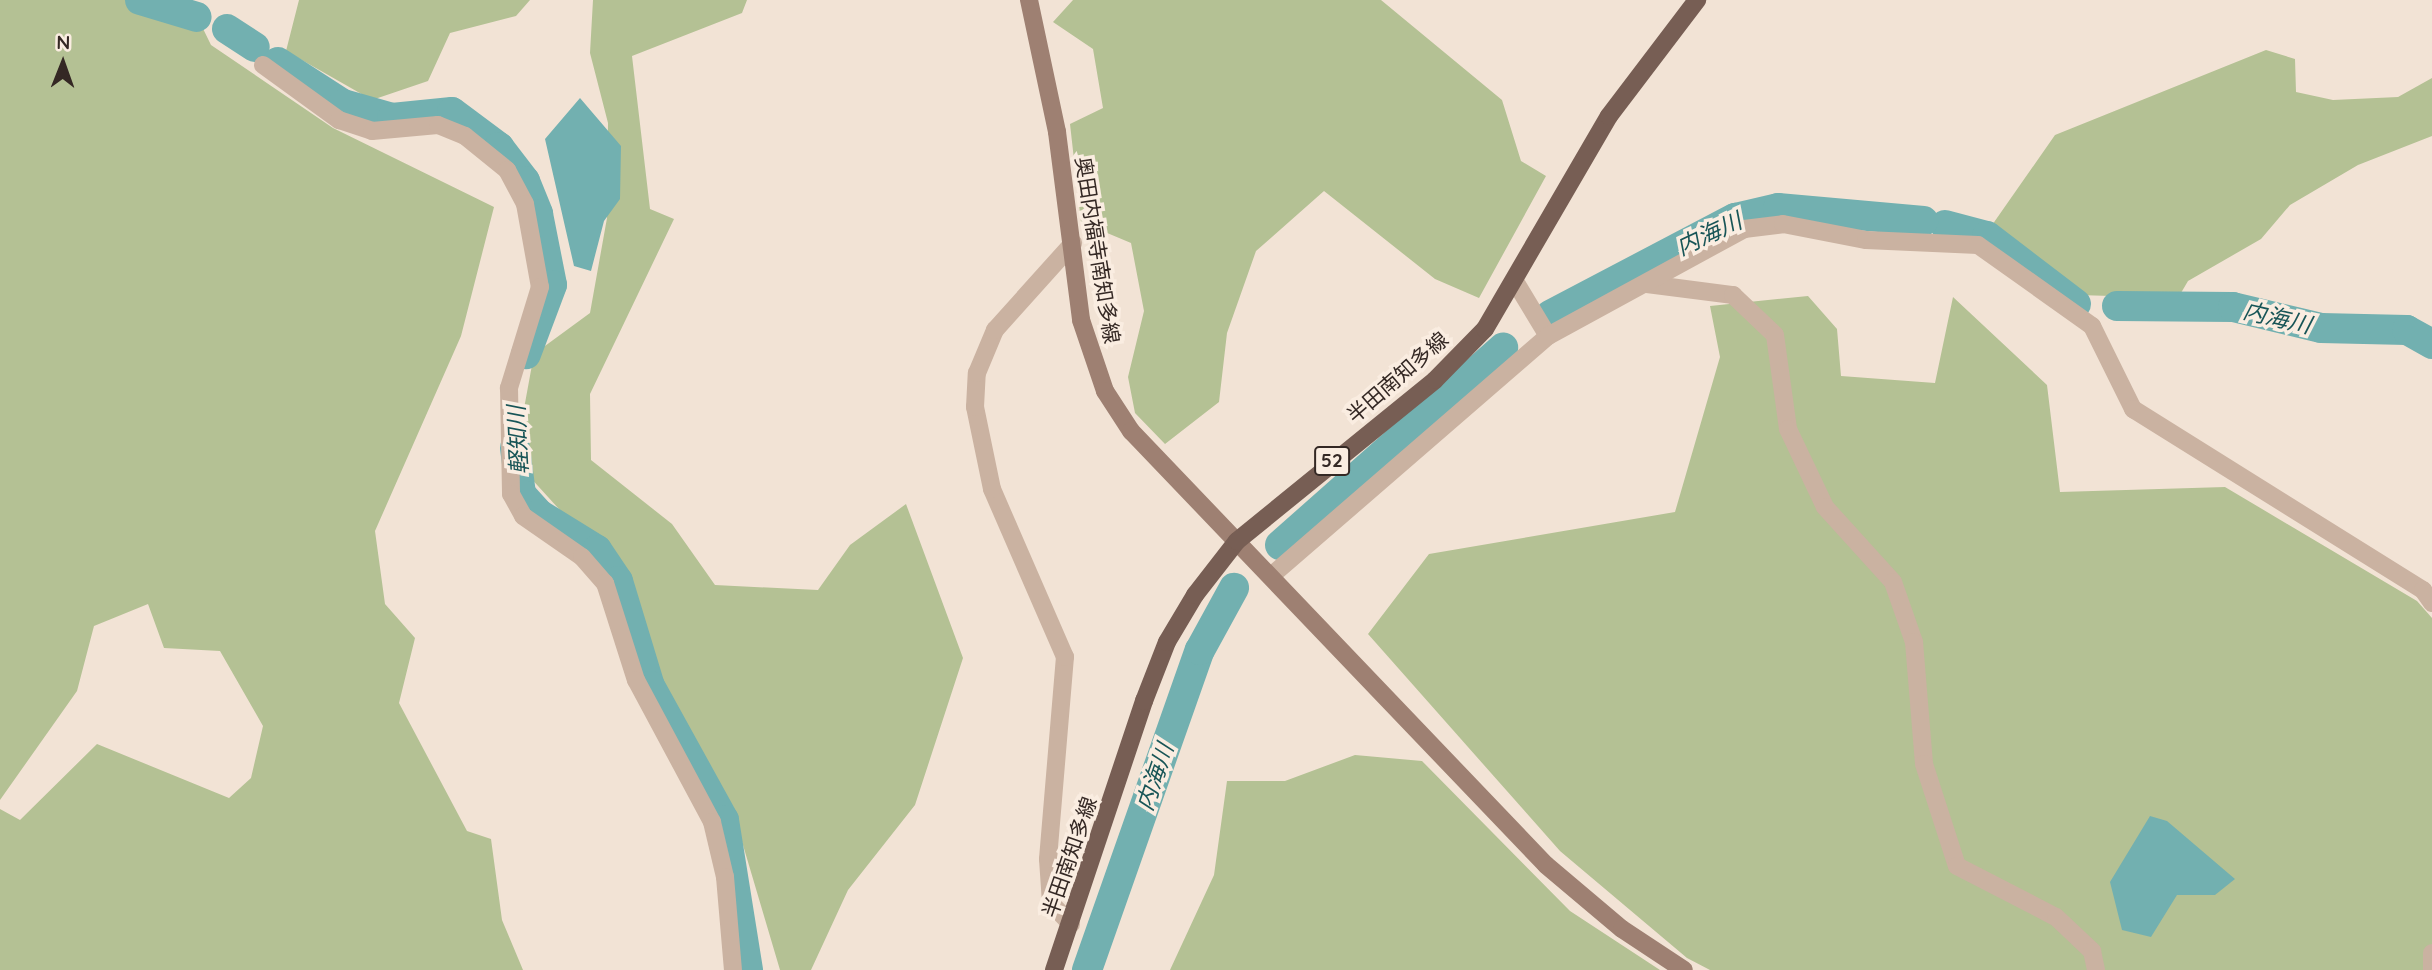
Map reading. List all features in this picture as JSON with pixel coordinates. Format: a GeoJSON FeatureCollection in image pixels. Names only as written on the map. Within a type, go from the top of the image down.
{"type":"FeatureCollection","features":[{"type":"Feature","properties":{"kind":"main road","name":"半田南知多線"},"geometry":{"type":"LineString","coordinates":[[1054,970],[1167,642],[1237,541],[1435,380],[1485,328],[1516,283],[1609,116],[1697,0]]}},
{"type":"Feature","properties":{"kind":"street","name":"奥田内福寺南知多線"},"geometry":{"type":"LineString","coordinates":[[1029,0],[1073,243],[1081,320],[1105,391],[1165,471],[1271,576],[1546,865],[1622,929],[1684,970]]}},
{"type":"Feature","properties":{"kind":"street"},"geometry":{"type":"LineString","coordinates":[[262,65],[339,120],[372,131],[438,125],[465,136],[507,170],[525,204],[540,287],[509,388],[511,494],[523,516],[582,557],[605,583],[636,680],[712,822],[733,970]]}},
{"type":"Feature","properties":{"kind":"street"},"geometry":{"type":"LineString","coordinates":[[1271,576],[1548,336],[1744,229],[1783,224],[1866,240],[1978,245],[2092,326],[2133,409],[2423,590],[2432,603]]}},
{"type":"Feature","properties":{"kind":"street"},"geometry":{"type":"LineString","coordinates":[[1071,924],[1051,903],[1048,859],[1065,657],[992,489],[975,407],[977,373],[995,330],[1073,243]]}},
{"type":"Feature","properties":{"kind":"street"},"geometry":{"type":"LineString","coordinates":[[1516,283],[1548,336]]}},
{"type":"Feature","properties":{"kind":"street"},"geometry":{"type":"LineString","coordinates":[[1647,284],[1733,295],[1775,335],[1788,429],[1825,507],[1893,582],[1914,642],[1924,764],[1957,866],[2056,917],[2092,951],[2096,970]]}},
{"type":"Feature","properties":{"kind":"street"},"geometry":{"type":"LineString","coordinates":[[2432,953],[2432,970]]}},
{"type":"Feature","properties":{"kind":"green space"},"geometry":{"type":"Polygon","coordinates":[[[0,0],[189,0],[211,45],[333,128],[494,207],[461,336],[375,531],[385,604],[415,638],[399,703],[467,831],[491,839],[502,920],[523,970],[0,970],[0,809],[20,820],[97,744],[229,798],[251,778],[263,726],[220,651],[164,648],[148,604],[94,626],[77,691],[0,800],[0,0]]]}},
{"type":"Feature","properties":{"kind":"green space"},"geometry":{"type":"Polygon","coordinates":[[[299,0],[530,0],[516,16],[450,33],[428,81],[372,100],[286,51],[299,0]]]}},
{"type":"Feature","properties":{"kind":"green space"},"geometry":{"type":"Polygon","coordinates":[[[593,0],[747,0],[742,13],[632,56],[650,209],[674,219],[590,394],[591,460],[672,524],[715,585],[818,590],[850,545],[906,504],[963,658],[915,805],[848,890],[811,970],[780,970],[735,818],[669,699],[627,577],[605,547],[569,520],[528,475],[523,414],[534,354],[590,313],[607,218],[608,123],[590,53],[593,0]]]}},
{"type":"Feature","properties":{"kind":"green space"},"geometry":{"type":"Polygon","coordinates":[[[1073,0],[1381,0],[1502,100],[1521,161],[1546,176],[1479,298],[1435,279],[1324,191],[1256,251],[1227,333],[1219,402],[1165,444],[1135,413],[1128,377],[1144,311],[1131,243],[1081,222],[1070,124],[1103,108],[1093,49],[1053,22],[1073,0]]]}},
{"type":"Feature","properties":{"kind":"green space"},"geometry":{"type":"Polygon","coordinates":[[[2266,50],[2295,59],[2296,92],[2333,100],[2398,97],[2432,78],[2432,136],[2358,165],[2290,205],[2261,239],[2188,281],[2178,298],[2078,295],[1990,228],[2055,135],[2266,50]]]}},
{"type":"Feature","properties":{"kind":"green space"},"geometry":{"type":"Polygon","coordinates":[[[1808,296],[1837,329],[1841,376],[1935,383],[1953,297],[2047,385],[2060,492],[2225,487],[2417,601],[2432,618],[2432,945],[2427,970],[1710,970],[1687,958],[1560,851],[1368,634],[1429,554],[1675,512],[1720,357],[1710,306],[1808,296]]]}},
{"type":"Feature","properties":{"kind":"green space"},"geometry":{"type":"Polygon","coordinates":[[[1355,755],[1422,761],[1570,911],[1660,970],[1170,970],[1214,875],[1227,781],[1285,781],[1355,755]]]}},
{"type":"Feature","properties":{"kind":"water"},"geometry":{"type":"Polygon","coordinates":[[[580,98],[621,146],[620,199],[604,221],[591,271],[574,266],[545,139],[580,98]]]}},
{"type":"Feature","properties":{"kind":"water"},"geometry":{"type":"Polygon","coordinates":[[[2150,816],[2167,821],[2235,879],[2215,895],[2177,895],[2151,937],[2122,930],[2110,882],[2150,816]]]}},
{"type":"Feature","properties":{"kind":"waterway","name":"軽知川"},"geometry":{"type":"LineString","coordinates":[[140,0],[197,17]]}},
{"type":"Feature","properties":{"kind":"waterway","name":"軽知川"},"geometry":{"type":"LineString","coordinates":[[227,29],[255,47]]}},
{"type":"Feature","properties":{"kind":"waterway","name":"軽知川"},"geometry":{"type":"LineString","coordinates":[[278,62],[343,104],[392,118],[452,112],[499,147],[525,181],[538,214],[552,285],[526,354]]}},
{"type":"Feature","properties":{"kind":"waterway","name":"内海川"},"geometry":{"type":"LineString","coordinates":[[1550,315],[1735,218],[1778,208],[1923,221]]}},
{"type":"Feature","properties":{"kind":"waterway","name":"内海川"},"geometry":{"type":"LineString","coordinates":[[1945,225],[1987,236],[2076,304]]}},
{"type":"Feature","properties":{"kind":"waterway","name":"内海川"},"geometry":{"type":"LineString","coordinates":[[2117,306],[2233,307],[2321,328],[2407,330],[2432,344]]}},
{"type":"Feature","properties":{"kind":"waterway","name":"内海川"},"geometry":{"type":"LineString","coordinates":[[1280,545],[1503,348]]}},
{"type":"Feature","properties":{"kind":"waterway","name":"軽知川"},"geometry":{"type":"LineString","coordinates":[[515,448],[521,494],[539,514],[597,550],[618,581],[650,686],[724,820],[748,970]]}},
{"type":"Feature","properties":{"kind":"waterway","name":"内海川"},"geometry":{"type":"LineString","coordinates":[[1087,970],[1200,650],[1234,588]]}}]}
